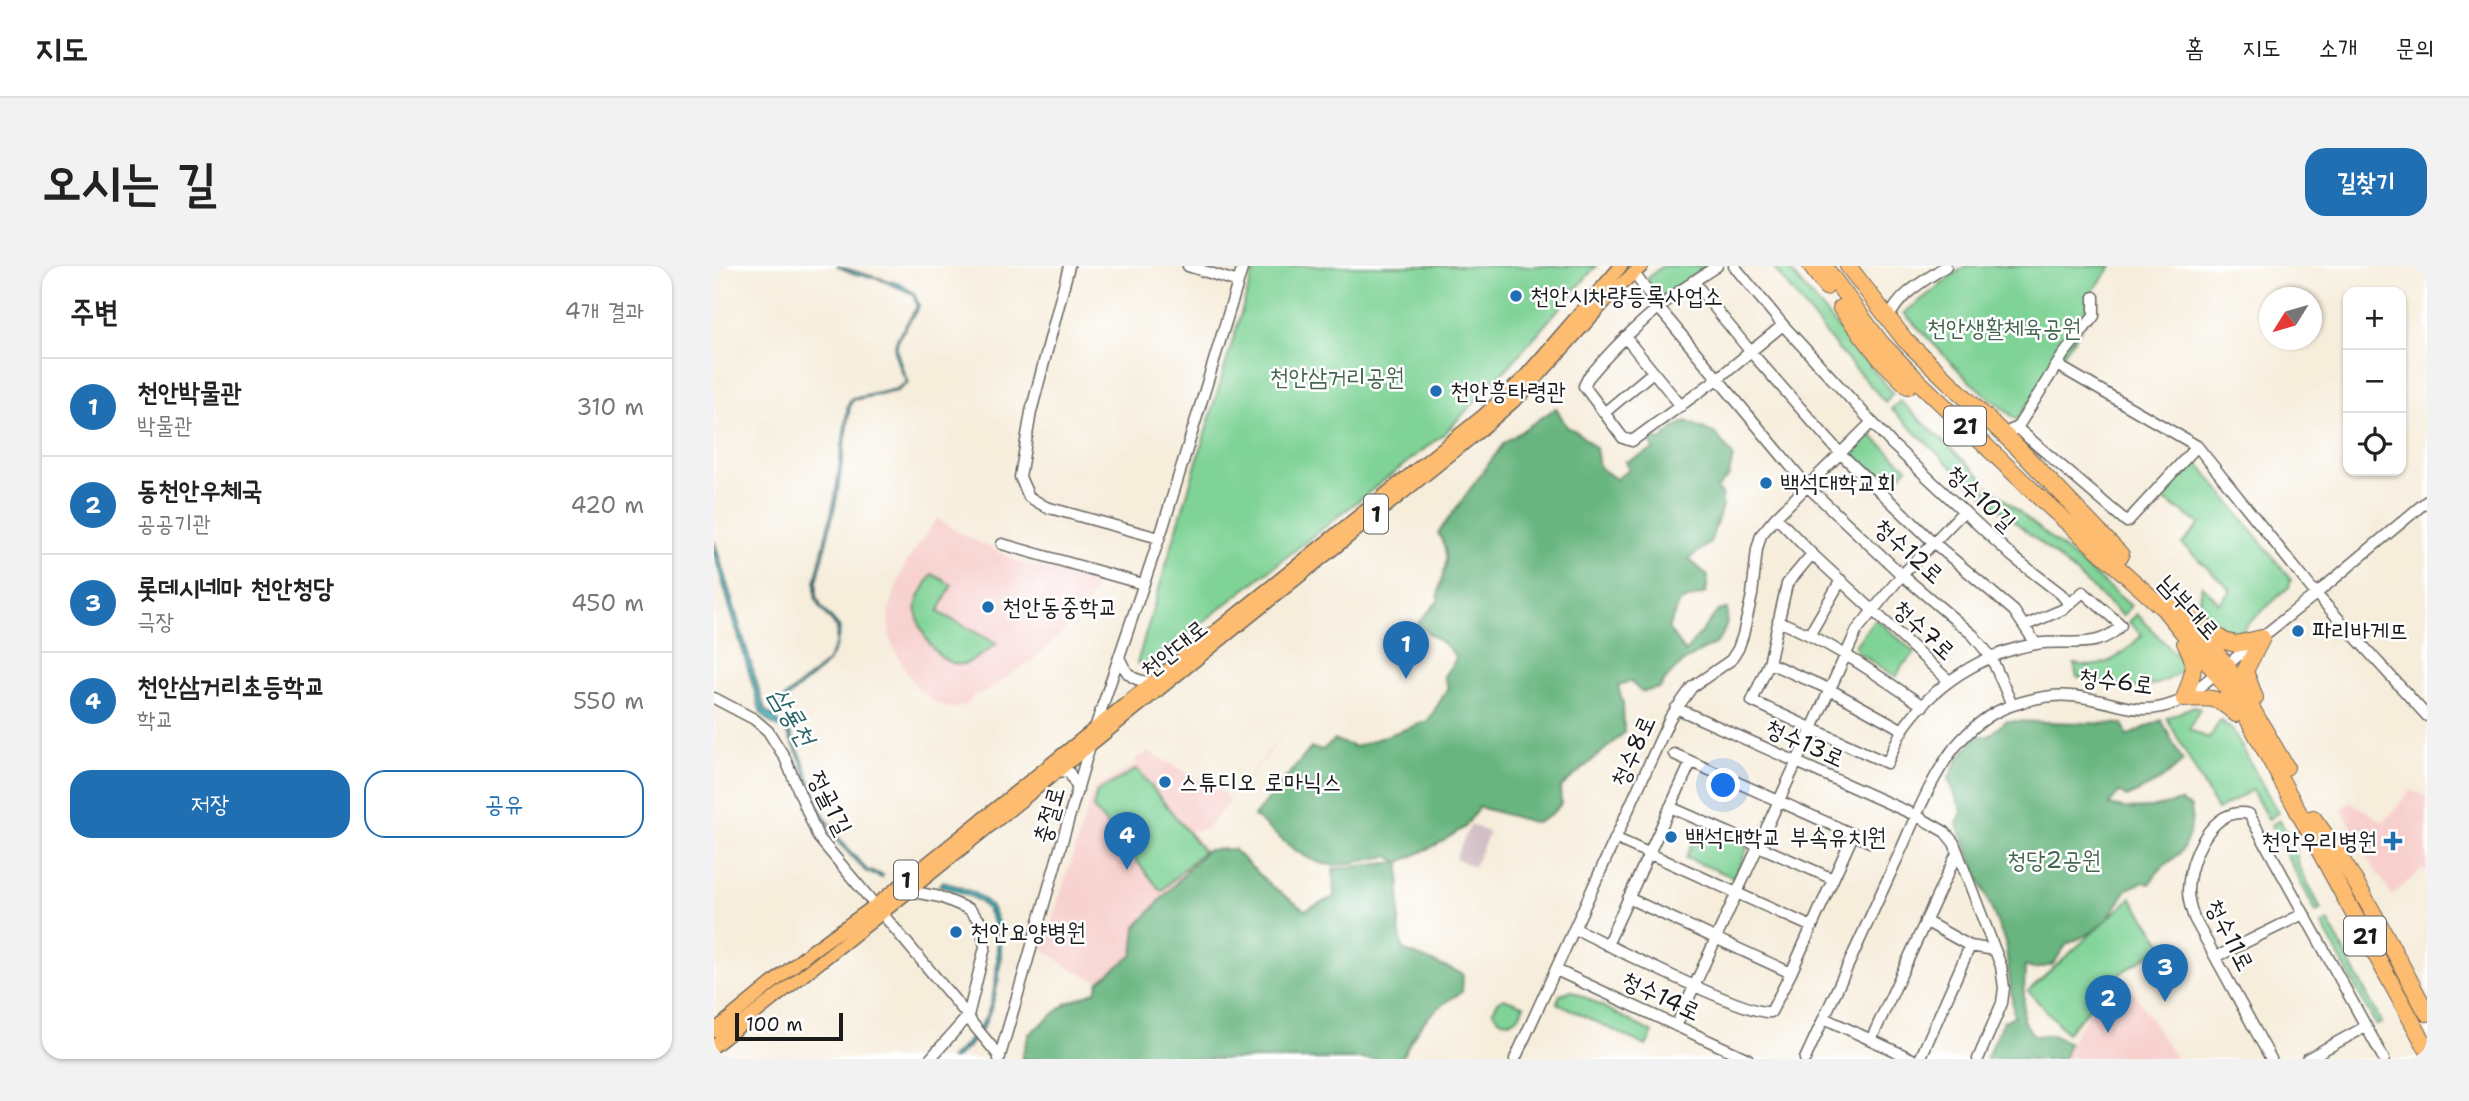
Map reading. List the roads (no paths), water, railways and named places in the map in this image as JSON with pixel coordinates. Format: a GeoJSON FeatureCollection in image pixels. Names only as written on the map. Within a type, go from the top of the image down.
{"type":"FeatureCollection","features":[{"type":"Feature","properties":{"kind":"highway","name":"남부대로"},"geometry":{"type":"LineString","coordinates":[[1836,266],[1889,338],[2166,604],[2222,670],[2265,740],[2427,1049]]}},
{"type":"Feature","properties":{"kind":"highway"},"geometry":{"type":"LineString","coordinates":[[1848,266],[1905,340],[2009,431],[2122,563]]}},
{"type":"Feature","properties":{"kind":"highway","name":"남부대로"},"geometry":{"type":"LineString","coordinates":[[1815,267],[1881,343],[2039,496],[2122,563]]}},
{"type":"Feature","properties":{"kind":"highway"},"geometry":{"type":"LineString","coordinates":[[2166,604],[2224,641],[2236,644],[2262,638]]}},
{"type":"Feature","properties":{"kind":"highway"},"geometry":{"type":"LineString","coordinates":[[2166,604],[2193,657],[2193,673],[2184,699],[2203,697],[2221,700],[2265,740]]}},
{"type":"Feature","properties":{"kind":"highway"},"geometry":{"type":"LineString","coordinates":[[2262,638],[2245,671],[2265,740]]}},
{"type":"Feature","properties":{"kind":"highway","name":"남부대로"},"geometry":{"type":"LineString","coordinates":[[2308,820],[2427,1027]]}},
{"type":"Feature","properties":{"kind":"highway"},"geometry":{"type":"LineString","coordinates":[[2308,820],[2335,847],[2427,1013]]}},
{"type":"Feature","properties":{"kind":"highway"},"geometry":{"type":"LineString","coordinates":[[2308,820],[2315,858],[2329,890],[2420,1059]]}},
{"type":"Feature","properties":{"kind":"main road","name":"천안대로"},"geometry":{"type":"LineString","coordinates":[[714,1046],[1096,725],[1484,415],[1523,379],[1621,266]]}},
{"type":"Feature","properties":{"kind":"main road","name":"천안대로"},"geometry":{"type":"LineString","coordinates":[[714,1031],[809,953],[909,891],[1496,417],[1523,393],[1618,287],[1638,270]]}},
{"type":"Feature","properties":{"kind":"street"},"geometry":{"type":"LineString","coordinates":[[1069,266],[1031,412],[1020,477],[1029,497],[1046,507],[1159,538]]}},
{"type":"Feature","properties":{"kind":"street"},"geometry":{"type":"LineString","coordinates":[[1188,266],[1238,282]]}},
{"type":"Feature","properties":{"kind":"street","name":"충절로"},"geometry":{"type":"LineString","coordinates":[[999,1058],[1096,725],[1159,538],[1243,266]]}},
{"type":"Feature","properties":{"kind":"street"},"geometry":{"type":"LineString","coordinates":[[1717,266],[1658,307],[1595,369],[1584,386],[1623,438],[1632,441],[1717,379],[1783,325]]}},
{"type":"Feature","properties":{"kind":"street","name":"청수10길"},"geometry":{"type":"LineString","coordinates":[[1734,266],[1871,423],[2013,557],[2061,594],[2068,604]]}},
{"type":"Feature","properties":{"kind":"street"},"geometry":{"type":"LineString","coordinates":[[1889,318],[1904,295],[1946,266]]}},
{"type":"Feature","properties":{"kind":"street","name":"청수12로"},"geometry":{"type":"LineString","coordinates":[[1638,270],[1658,307],[1808,487],[1902,575],[1973,635],[1991,657],[2012,705]]}},
{"type":"Feature","properties":{"kind":"street"},"geometry":{"type":"LineString","coordinates":[[1693,281],[1750,351],[1840,453],[1933,542],[2014,611],[2036,644]]}},
{"type":"Feature","properties":{"kind":"street"},"geometry":{"type":"LineString","coordinates":[[2094,297],[2094,316],[2009,431],[2127,522],[2197,446]]}},
{"type":"Feature","properties":{"kind":"street"},"geometry":{"type":"LineString","coordinates":[[1625,337],[1681,406]]}},
{"type":"Feature","properties":{"kind":"street"},"geometry":{"type":"LineString","coordinates":[[2057,365],[2197,446],[2316,594],[2427,716]]}},
{"type":"Feature","properties":{"kind":"street"},"geometry":{"type":"LineString","coordinates":[[1604,413],[1653,373]]}},
{"type":"Feature","properties":{"kind":"street","name":"청수8로"},"geometry":{"type":"LineString","coordinates":[[1516,1059],[1676,708],[1692,687],[1731,660],[1738,649],[1752,595],[1760,535],[1871,423]]}},
{"type":"Feature","properties":{"kind":"street","name":"남부대로"},"geometry":{"type":"LineString","coordinates":[[2222,670],[2427,501]]}},
{"type":"Feature","properties":{"kind":"street","name":"청수7로"},"geometry":{"type":"LineString","coordinates":[[1676,1026],[1857,630],[1902,575],[1964,511]]}},
{"type":"Feature","properties":{"kind":"street","name":"청수7로"},"geometry":{"type":"LineString","coordinates":[[1776,517],[1871,610],[1948,680]]}},
{"type":"Feature","properties":{"kind":"street"},"geometry":{"type":"LineString","coordinates":[[1002,544],[1143,584]]}},
{"type":"Feature","properties":{"kind":"street"},"geometry":{"type":"LineString","coordinates":[[1812,554],[1787,584],[1769,663],[1752,701],[1887,763],[1903,730],[1948,680],[1991,657],[2036,644],[2096,642],[2114,634],[2122,625],[2083,592],[2064,609],[2024,626]]}},
{"type":"Feature","properties":{"kind":"street"},"geometry":{"type":"LineString","coordinates":[[1810,634],[1841,580]]}},
{"type":"Feature","properties":{"kind":"street"},"geometry":{"type":"LineString","coordinates":[[1778,621],[1845,653],[1923,706]]}},
{"type":"Feature","properties":{"kind":"street"},"geometry":{"type":"LineString","coordinates":[[1119,657],[1128,676],[1137,681],[1150,682]]}},
{"type":"Feature","properties":{"kind":"street"},"geometry":{"type":"LineString","coordinates":[[1769,663],[1829,689],[1903,730]]}},
{"type":"Feature","properties":{"kind":"street","name":"청수6로"},"geometry":{"type":"LineString","coordinates":[[1805,1059],[1917,816],[1945,762],[1971,730],[1990,715],[2012,705],[2040,698],[2070,696],[2142,710],[2171,705],[2184,699],[2222,670]]}},
{"type":"Feature","properties":{"kind":"street","name":"정골1길"},"geometry":{"type":"LineString","coordinates":[[714,698],[754,719],[770,734],[785,758],[818,837],[880,908],[999,1058]]}},
{"type":"Feature","properties":{"kind":"street","name":"청수13로"},"geometry":{"type":"LineString","coordinates":[[1676,708],[1917,816]]}},
{"type":"Feature","properties":{"kind":"street"},"geometry":{"type":"LineString","coordinates":[[1674,754],[1870,842]]}},
{"type":"Feature","properties":{"kind":"street"},"geometry":{"type":"LineString","coordinates":[[1607,945],[1691,762]]}},
{"type":"Feature","properties":{"kind":"street"},"geometry":{"type":"LineString","coordinates":[[1057,771],[1069,772],[1078,789]]}},
{"type":"Feature","properties":{"kind":"street"},"geometry":{"type":"LineString","coordinates":[[1670,807],[1833,879]]}},
{"type":"Feature","properties":{"kind":"street","name":"청수11로"},"geometry":{"type":"LineString","coordinates":[[2271,1059],[2190,908],[2188,888],[2197,855],[2211,825],[2239,811],[2249,814],[2303,914]]}},
{"type":"Feature","properties":{"kind":"street"},"geometry":{"type":"LineString","coordinates":[[1917,816],[1945,832],[1954,843],[2003,978],[2002,1003],[1978,1059]]}},
{"type":"Feature","properties":{"kind":"street"},"geometry":{"type":"LineString","coordinates":[[1576,929],[1694,985],[1766,1013],[1775,1006],[1853,835]]}},
{"type":"Feature","properties":{"kind":"street"},"geometry":{"type":"LineString","coordinates":[[1616,839],[1812,927]]}},
{"type":"Feature","properties":{"kind":"street"},"geometry":{"type":"LineString","coordinates":[[1871,1040],[1957,853]]}},
{"type":"Feature","properties":{"kind":"street"},"geometry":{"type":"LineString","coordinates":[[909,891],[940,897],[969,909],[980,921],[985,947],[970,1020],[930,1059]]}},
{"type":"Feature","properties":{"kind":"street"},"geometry":{"type":"LineString","coordinates":[[1628,898],[1791,973]]}},
{"type":"Feature","properties":{"kind":"street"},"geometry":{"type":"LineString","coordinates":[[2216,957],[2303,914],[2384,1059]]}},
{"type":"Feature","properties":{"kind":"street"},"geometry":{"type":"LineString","coordinates":[[1926,921],[1970,946],[1995,950]]}},
{"type":"Feature","properties":{"kind":"street"},"geometry":{"type":"LineString","coordinates":[[1920,1059],[1970,946]]}},
{"type":"Feature","properties":{"kind":"street","name":"청수14로"},"geometry":{"type":"LineString","coordinates":[[1556,970],[1748,1059]]}},
{"type":"Feature","properties":{"kind":"street"},"geometry":{"type":"LineString","coordinates":[[1824,1018],[1912,1059]]}},
{"type":"Feature","properties":{"kind":"street"},"geometry":{"type":"LineString","coordinates":[[2307,1059],[2365,1027]]}},
{"type":"Feature","properties":{"kind":"water"},"geometry":{"type":"Polygon","coordinates":[[[837,266],[900,284],[914,293],[919,306],[897,342],[898,357],[908,383],[897,391],[853,400],[850,405],[837,498],[817,582],[817,597],[822,608],[840,628],[836,645],[827,661],[836,644],[837,628],[821,609],[815,597],[815,582],[835,497],[848,404],[852,399],[896,389],[907,382],[895,349],[896,342],[899,335],[917,306],[913,294],[877,278],[854,274],[837,266]]]}},
{"type":"Feature","properties":{"kind":"water"},"geometry":{"type":"Polygon","coordinates":[[[714,540],[765,710],[772,716],[786,696],[826,663],[792,694],[774,718],[789,730],[821,810],[840,840],[867,870],[883,875],[882,878],[866,872],[838,842],[819,811],[787,732],[771,723],[761,713],[714,553],[714,540]]]}},
{"type":"Feature","properties":{"kind":"water"},"geometry":{"type":"Polygon","coordinates":[[[943,881],[986,901],[996,917],[1000,931],[1000,963],[991,1010],[976,1037],[955,1059],[950,1059],[978,1029],[990,1007],[996,977],[997,944],[990,915],[983,905],[969,896],[939,885],[943,881]]]}},
{"type":"Feature","properties":{"kind":"place","name":"천안시차량등록사업소"},"geometry":{"type":"Point","coordinates":[1516,296]}},
{"type":"Feature","properties":{"kind":"place","name":"천안흥타령관"},"geometry":{"type":"Point","coordinates":[1436,391]}},
{"type":"Feature","properties":{"kind":"place","name":"백석대학교회"},"geometry":{"type":"Point","coordinates":[1766,483]}},
{"type":"Feature","properties":{"kind":"place","name":"천안동중학교"},"geometry":{"type":"Point","coordinates":[988,607]}},
{"type":"Feature","properties":{"kind":"place","name":"파리바게뜨"},"geometry":{"type":"Point","coordinates":[2298,631]}},
{"type":"Feature","properties":{"kind":"place","name":"천안박물관"},"geometry":{"type":"Point","coordinates":[1406,679]}},
{"type":"Feature","properties":{"kind":"place","name":"스튜디오 로마닉스"},"geometry":{"type":"Point","coordinates":[1165,782]}},
{"type":"Feature","properties":{"kind":"place","name":"백석대학교 부속유치원"},"geometry":{"type":"Point","coordinates":[1671,837]}},
{"type":"Feature","properties":{"kind":"place","name":"천안우리병원"},"geometry":{"type":"Point","coordinates":[2393,841]}},
{"type":"Feature","properties":{"kind":"place","name":"천안삼거리초등학교"},"geometry":{"type":"Point","coordinates":[1127,870]}},
{"type":"Feature","properties":{"kind":"place","name":"천안요양병원"},"geometry":{"type":"Point","coordinates":[956,932]}},
{"type":"Feature","properties":{"kind":"place","name":"롯데시네마 천안청당"},"geometry":{"type":"Point","coordinates":[2165,1002]}},
{"type":"Feature","properties":{"kind":"place","name":"동천안우체국"},"geometry":{"type":"Point","coordinates":[2108,1033]}},
{"type":"Feature","properties":{"kind":"park label","name":"천안생활체육공원"},"geometry":{"type":"Point","coordinates":[2004,328]}},
{"type":"Feature","properties":{"kind":"park label","name":"천안삼거리공원"},"geometry":{"type":"Point","coordinates":[1337,377]}},
{"type":"Feature","properties":{"kind":"park label","name":"청당2공원"},"geometry":{"type":"Point","coordinates":[2054,860]}},
{"type":"Feature","properties":{"kind":"water label","name":"삼룡천"},"geometry":{"type":"Point","coordinates":[793,716]}}]}
